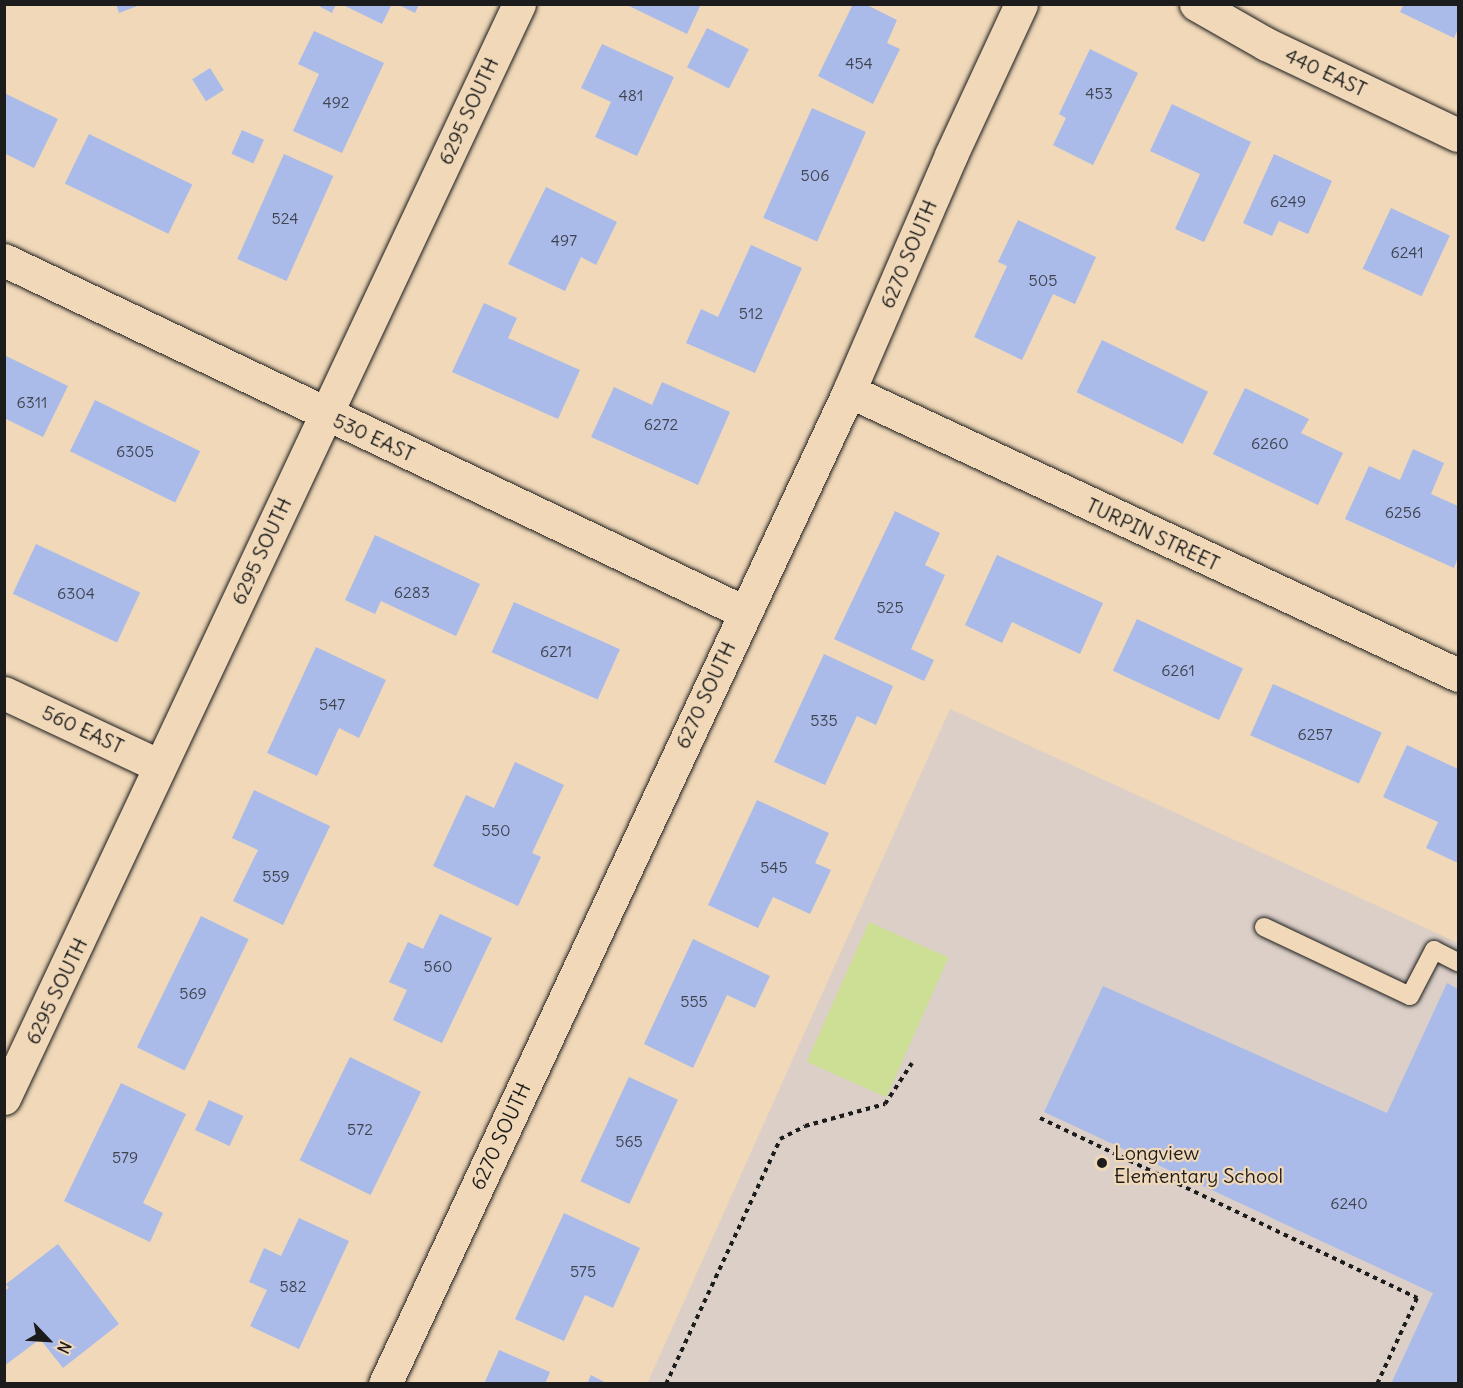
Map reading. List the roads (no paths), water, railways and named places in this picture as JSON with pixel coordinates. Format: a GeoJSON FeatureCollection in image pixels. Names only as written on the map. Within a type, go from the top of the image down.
{"type":"FeatureCollection","features":[{"type":"Feature","properties":{"kind":"street","name":"6295 SOUTH"},"geometry":{"type":"LineString","coordinates":[[4,1098],[519,4]]}},
{"type":"Feature","properties":{"kind":"street","name":"6270 SOUTH"},"geometry":{"type":"LineString","coordinates":[[385,1383],[849,391],[951,155],[1021,4]]}},
{"type":"Feature","properties":{"kind":"street","name":"440 EAST"},"geometry":{"type":"LineString","coordinates":[[1196,4],[1266,44],[1458,135]]}},
{"type":"Feature","properties":{"kind":"street","name":"530 EAST"},"geometry":{"type":"LineString","coordinates":[[4,260],[744,612]]}},
{"type":"Feature","properties":{"kind":"street","name":"TURPIN STREET"},"geometry":{"type":"LineString","coordinates":[[849,391],[1458,675]]}},
{"type":"Feature","properties":{"kind":"street","name":"560 EAST"},"geometry":{"type":"LineString","coordinates":[[4,693],[160,766]]}},
{"type":"Feature","properties":{"kind":"lane"},"geometry":{"type":"LineString","coordinates":[[1264,927],[1410,996],[1434,950],[1458,962]]}},
{"type":"Feature","properties":{"kind":"place","name":"Longview Elementary School"},"geometry":{"type":"Point","coordinates":[1102,1163]}}]}
